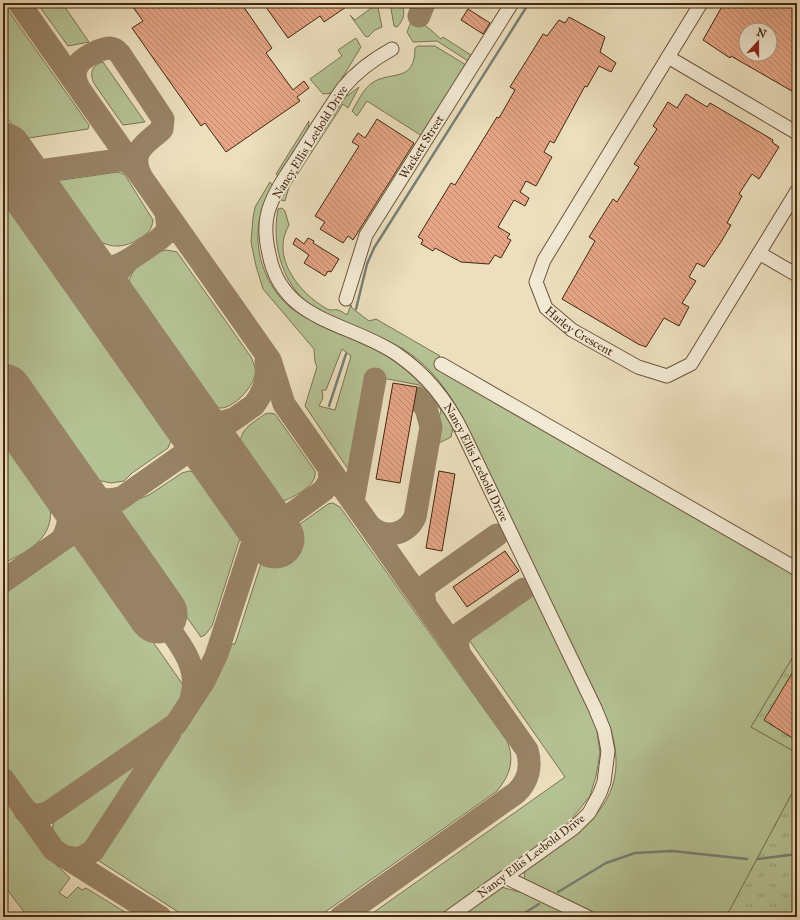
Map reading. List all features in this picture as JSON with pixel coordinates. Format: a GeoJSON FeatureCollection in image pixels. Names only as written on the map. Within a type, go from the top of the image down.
{"type":"FeatureCollection","features":[{"type":"Feature","properties":{"kind":"street","name":"Wackett Street"},"geometry":{"type":"LineString","coordinates":[[346,299],[366,235],[512,3]]}},
{"type":"Feature","properties":{"kind":"street","name":"Harley Crescent"},"geometry":{"type":"LineString","coordinates":[[701,3],[544,260],[536,282],[546,308],[578,334],[638,367],[667,376],[691,364],[797,191]]}},
{"type":"Feature","properties":{"kind":"street","name":"Nancy Ellis Leebold Drive"},"geometry":{"type":"LineString","coordinates":[[392,49],[373,59],[352,76],[325,115],[275,194],[268,214],[267,243],[270,263],[278,281],[295,302],[318,318],[372,341],[396,354],[427,380],[449,407],[601,721],[608,751],[604,782],[596,802],[589,813],[574,828],[448,917]]}},
{"type":"Feature","properties":{"kind":"street"},"geometry":{"type":"LineString","coordinates":[[668,57],[797,133]]}},
{"type":"Feature","properties":{"kind":"street"},"geometry":{"type":"LineString","coordinates":[[759,253],[797,275]]}},
{"type":"Feature","properties":{"kind":"street"},"geometry":{"type":"LineString","coordinates":[[441,364],[797,569]]}},
{"type":"Feature","properties":{"kind":"street"},"geometry":{"type":"LineString","coordinates":[[505,878],[588,917]]}},
{"type":"Feature","properties":{"kind":"green space"},"geometry":{"type":"Polygon","coordinates":[[[3,3],[89,125],[88,129],[22,139],[3,112],[3,3]]]}},
{"type":"Feature","properties":{"kind":"green space"},"geometry":{"type":"Polygon","coordinates":[[[37,3],[62,3],[89,42],[68,46],[37,3]]]}},
{"type":"Feature","properties":{"kind":"green space"},"geometry":{"type":"Polygon","coordinates":[[[372,3],[377,3],[382,27],[375,30],[368,37],[365,36],[350,15],[355,20],[374,6],[372,3]]]}},
{"type":"Feature","properties":{"kind":"green space"},"geometry":{"type":"Polygon","coordinates":[[[390,3],[401,3],[403,6],[404,16],[397,27],[394,26],[390,3]]]}},
{"type":"Feature","properties":{"kind":"green space"},"geometry":{"type":"Polygon","coordinates":[[[410,3],[415,3],[418,10],[417,18],[441,39],[443,37],[474,57],[468,61],[437,41],[413,42],[407,32],[413,17],[410,3]]]}},
{"type":"Feature","properties":{"kind":"green space"},"geometry":{"type":"Polygon","coordinates":[[[356,38],[361,47],[333,93],[323,94],[310,79],[342,56],[338,50],[356,38]]]}},
{"type":"Feature","properties":{"kind":"green space"},"geometry":{"type":"Polygon","coordinates":[[[418,46],[435,46],[466,65],[422,136],[367,101],[357,116],[352,111],[360,96],[366,89],[379,79],[400,74],[411,67],[414,59],[415,48],[418,46]]]}},
{"type":"Feature","properties":{"kind":"green space"},"geometry":{"type":"Polygon","coordinates":[[[103,62],[145,122],[123,125],[95,85],[92,78],[92,71],[96,65],[103,62]]]}},
{"type":"Feature","properties":{"kind":"green space"},"geometry":{"type":"Polygon","coordinates":[[[359,87],[348,108],[343,104],[289,187],[285,201],[281,200],[288,183],[343,99],[359,87]]]}},
{"type":"Feature","properties":{"kind":"green space"},"geometry":{"type":"Polygon","coordinates":[[[309,121],[308,130],[278,176],[276,174],[309,121]]]}},
{"type":"Feature","properties":{"kind":"green space"},"geometry":{"type":"Polygon","coordinates":[[[118,172],[125,175],[153,220],[150,230],[146,234],[137,240],[122,246],[109,245],[97,240],[87,231],[77,220],[52,183],[55,181],[118,172]]]}},
{"type":"Feature","properties":{"kind":"green space"},"geometry":{"type":"Polygon","coordinates":[[[270,182],[273,186],[261,214],[258,229],[258,243],[260,258],[265,272],[272,286],[281,298],[291,308],[303,316],[375,349],[406,370],[424,387],[446,416],[453,427],[451,437],[439,443],[435,435],[441,410],[419,385],[372,376],[354,469],[348,469],[305,406],[317,367],[314,349],[263,289],[251,242],[255,207],[270,182]],[[342,349],[326,390],[322,390],[323,398],[319,406],[335,410],[351,356],[342,349]]]}},
{"type":"Feature","properties":{"kind":"green space"},"geometry":{"type":"Polygon","coordinates":[[[3,189],[171,432],[172,438],[168,448],[132,473],[124,481],[111,483],[97,480],[84,473],[3,358],[3,189]]]}},
{"type":"Feature","properties":{"kind":"green space"},"geometry":{"type":"Polygon","coordinates":[[[282,208],[285,211],[289,225],[284,237],[283,249],[285,261],[290,273],[298,284],[317,302],[327,309],[338,310],[347,315],[351,305],[352,308],[369,321],[376,319],[440,356],[435,365],[447,375],[797,576],[797,650],[751,727],[797,753],[797,784],[726,917],[600,917],[524,879],[525,870],[582,829],[597,814],[608,797],[615,777],[616,754],[610,727],[453,401],[431,372],[411,354],[393,343],[318,310],[296,291],[282,266],[278,252],[276,223],[278,209],[282,208]]]}},
{"type":"Feature","properties":{"kind":"green space"},"geometry":{"type":"Polygon","coordinates":[[[167,250],[177,252],[251,357],[255,368],[255,375],[251,385],[242,396],[231,405],[220,408],[215,407],[204,399],[129,288],[129,281],[132,274],[141,263],[160,251],[167,250]]]}},
{"type":"Feature","properties":{"kind":"green space"},"geometry":{"type":"Polygon","coordinates":[[[265,414],[275,414],[315,471],[313,481],[305,489],[284,501],[278,500],[241,448],[240,442],[241,436],[251,424],[265,414]]]}},
{"type":"Feature","properties":{"kind":"green space"},"geometry":{"type":"Polygon","coordinates":[[[3,428],[41,484],[49,502],[50,518],[44,534],[29,549],[3,563],[3,428]]]}},
{"type":"Feature","properties":{"kind":"green space"},"geometry":{"type":"Polygon","coordinates":[[[189,471],[201,474],[242,532],[212,626],[205,635],[201,637],[116,519],[118,512],[136,500],[149,495],[182,473],[189,471]]]}},
{"type":"Feature","properties":{"kind":"green space"},"geometry":{"type":"Polygon","coordinates":[[[333,503],[340,507],[507,741],[511,755],[508,773],[497,791],[318,917],[186,917],[96,859],[226,660],[232,644],[235,644],[263,557],[266,560],[299,539],[293,529],[328,504],[333,503]]]}},
{"type":"Feature","properties":{"kind":"green space"},"geometry":{"type":"Polygon","coordinates":[[[83,542],[186,689],[182,703],[175,714],[50,803],[37,805],[28,798],[3,763],[3,595],[77,543],[83,542]]]}},
{"type":"Feature","properties":{"kind":"green space"},"geometry":{"type":"Polygon","coordinates":[[[532,588],[596,724],[600,753],[596,776],[590,796],[567,825],[439,917],[367,917],[565,777],[467,637],[469,632],[532,588]]]}},
{"type":"Feature","properties":{"kind":"green space"},"geometry":{"type":"Polygon","coordinates":[[[797,650],[797,753],[751,727],[797,650]]]}},
{"type":"Feature","properties":{"kind":"green space"},"geometry":{"type":"Polygon","coordinates":[[[148,752],[89,846],[81,849],[73,849],[66,847],[55,837],[53,830],[54,822],[58,815],[148,752]]]}},
{"type":"Feature","properties":{"kind":"green space"},"geometry":{"type":"Polygon","coordinates":[[[797,784],[797,917],[726,917],[797,784]]]}},
{"type":"Feature","properties":{"kind":"green space"},"geometry":{"type":"Polygon","coordinates":[[[3,796],[44,853],[70,878],[59,893],[67,898],[78,887],[82,890],[86,888],[133,917],[28,917],[3,884],[3,796]]]}},
{"type":"Feature","properties":{"kind":"green space"},"geometry":{"type":"Polygon","coordinates":[[[501,887],[531,895],[574,917],[458,917],[501,887]]]}},
{"type":"Feature","properties":{"kind":"building"},"geometry":{"type":"Polygon","coordinates":[[[130,3],[241,3],[272,48],[266,53],[293,90],[304,81],[309,88],[297,97],[300,101],[226,152],[205,123],[201,126],[132,28],[143,21],[130,3]]]}},
{"type":"Feature","properties":{"kind":"building"},"geometry":{"type":"Polygon","coordinates":[[[263,3],[352,3],[324,22],[320,16],[288,38],[263,3]]]}},
{"type":"Feature","properties":{"kind":"building"},"geometry":{"type":"Polygon","coordinates":[[[724,3],[797,3],[797,94],[741,62],[778,62],[778,22],[738,22],[738,60],[731,56],[730,58],[703,40],[724,3]]]}},
{"type":"Feature","properties":{"kind":"building"},"geometry":{"type":"Polygon","coordinates":[[[468,9],[490,23],[483,34],[461,20],[468,9]]]}},
{"type":"Feature","properties":{"kind":"building"},"geometry":{"type":"Polygon","coordinates":[[[569,17],[605,37],[600,52],[616,63],[611,72],[599,66],[587,87],[585,86],[554,143],[550,141],[544,152],[552,157],[536,186],[526,181],[520,192],[529,198],[525,206],[514,200],[498,227],[510,234],[507,238],[511,240],[501,258],[495,255],[489,264],[461,262],[435,248],[433,251],[421,244],[423,240],[418,237],[451,183],[455,185],[497,117],[499,118],[515,90],[510,87],[543,34],[547,36],[559,20],[565,23],[569,17]]]}},
{"type":"Feature","properties":{"kind":"building"},"geometry":{"type":"Polygon","coordinates":[[[686,94],[707,107],[710,103],[773,140],[772,142],[779,147],[759,179],[752,174],[739,194],[742,196],[727,223],[731,225],[721,242],[704,267],[697,263],[689,277],[696,281],[682,303],[689,307],[679,326],[664,318],[646,347],[638,344],[562,299],[595,241],[589,237],[613,199],[617,202],[639,167],[634,164],[657,129],[653,126],[668,102],[677,108],[686,94]]]}},
{"type":"Feature","properties":{"kind":"building"},"geometry":{"type":"Polygon","coordinates":[[[377,119],[414,143],[353,240],[348,236],[343,243],[320,229],[325,222],[315,216],[359,146],[352,142],[358,133],[365,138],[377,119]]]}},
{"type":"Feature","properties":{"kind":"building"},"geometry":{"type":"Polygon","coordinates":[[[296,238],[304,244],[308,238],[314,241],[313,243],[339,259],[331,272],[328,271],[325,276],[304,263],[309,255],[293,244],[296,238]]]}},
{"type":"Feature","properties":{"kind":"building"},"geometry":{"type":"Polygon","coordinates":[[[393,383],[417,387],[400,483],[376,479],[393,383]]]}},
{"type":"Feature","properties":{"kind":"building"},"geometry":{"type":"Polygon","coordinates":[[[439,471],[455,474],[442,551],[426,548],[439,471]]]}},
{"type":"Feature","properties":{"kind":"building"},"geometry":{"type":"Polygon","coordinates":[[[505,551],[519,571],[467,607],[453,587],[505,551]]]}},
{"type":"Feature","properties":{"kind":"building"},"geometry":{"type":"Polygon","coordinates":[[[797,665],[797,741],[764,720],[797,665]]]}},
{"type":"Feature","properties":{"kind":"waterway"},"geometry":{"type":"LineString","coordinates":[[356,309],[367,264],[374,248],[529,3]]}},
{"type":"Feature","properties":{"kind":"waterway"},"geometry":{"type":"LineString","coordinates":[[329,406],[346,354]]}},
{"type":"Feature","properties":{"kind":"waterway"},"geometry":{"type":"LineString","coordinates":[[558,892],[606,863],[635,853],[672,851],[747,859]]}},
{"type":"Feature","properties":{"kind":"waterway"},"geometry":{"type":"LineString","coordinates":[[758,859],[797,854]]}},
{"type":"Feature","properties":{"kind":"waterway"},"geometry":{"type":"LineString","coordinates":[[518,917],[539,904]]}},
{"type":"Feature","properties":{"kind":"taxiway"},"geometry":{"type":"LineString","coordinates":[[19,3],[270,360],[284,404],[527,750],[529,762],[528,773],[526,779],[516,793],[341,917]]}},
{"type":"Feature","properties":{"kind":"taxiway"},"geometry":{"type":"LineString","coordinates":[[419,16],[424,3]]}},
{"type":"Feature","properties":{"kind":"taxiway"},"geometry":{"type":"LineString","coordinates":[[78,86],[75,74],[76,68],[82,60],[92,54],[108,48],[113,48],[120,54],[163,119],[162,129],[146,143],[138,153],[137,160],[141,176]]}},
{"type":"Feature","properties":{"kind":"taxiway"},"geometry":{"type":"LineString","coordinates":[[3,151],[16,166],[25,170],[35,171]]}},
{"type":"Feature","properties":{"kind":"taxiway"},"geometry":{"type":"LineString","coordinates":[[3,176],[119,160],[125,161],[135,167]]}},
{"type":"Feature","properties":{"kind":"taxiway"},"geometry":{"type":"LineString","coordinates":[[42,207],[80,257],[89,264],[107,268],[123,263],[157,241],[168,228],[166,212]]}},
{"type":"Feature","properties":{"kind":"taxiway"},"geometry":{"type":"LineString","coordinates":[[127,262],[118,272],[114,284],[114,303],[116,310],[149,359],[188,412],[196,418],[209,422],[223,422],[233,419]]}},
{"type":"Feature","properties":{"kind":"taxiway"},"geometry":{"type":"LineString","coordinates":[[3,581],[254,405],[261,395],[265,384],[267,373],[266,361]]}},
{"type":"Feature","properties":{"kind":"taxiway"},"geometry":{"type":"LineString","coordinates":[[353,502],[375,379]]}},
{"type":"Feature","properties":{"kind":"taxiway"},"geometry":{"type":"LineString","coordinates":[[370,526],[382,533],[395,534],[407,528],[415,517],[431,427],[426,408],[417,398]]}},
{"type":"Feature","properties":{"kind":"taxiway"},"geometry":{"type":"LineString","coordinates":[[19,416],[55,468],[78,492],[89,497],[106,500],[123,497]]}},
{"type":"Feature","properties":{"kind":"taxiway"},"geometry":{"type":"LineString","coordinates":[[25,811],[36,816],[48,813],[176,724],[204,681],[216,656],[253,542],[324,490],[330,480],[329,468]]}},
{"type":"Feature","properties":{"kind":"taxiway"},"geometry":{"type":"LineString","coordinates":[[61,477],[68,492],[70,508],[68,524],[62,540]]}},
{"type":"Feature","properties":{"kind":"taxiway"},"geometry":{"type":"LineString","coordinates":[[425,603],[423,592],[428,584],[497,535]]}},
{"type":"Feature","properties":{"kind":"taxiway"},"geometry":{"type":"LineString","coordinates":[[459,652],[457,642],[462,632],[524,589]]}},
{"type":"Feature","properties":{"kind":"taxiway"},"geometry":{"type":"LineString","coordinates":[[158,614],[179,643],[190,664],[193,675],[191,699]]}},
{"type":"Feature","properties":{"kind":"taxiway"},"geometry":{"type":"LineString","coordinates":[[63,856],[79,859],[93,851],[170,733]]}},
{"type":"Feature","properties":{"kind":"taxiway"},"geometry":{"type":"LineString","coordinates":[[3,779],[54,850],[160,917]]}},
{"type":"Feature","properties":{"kind":"runway"},"geometry":{"type":"LineString","coordinates":[[3,152],[275,539]]}},
{"type":"Feature","properties":{"kind":"runway"},"geometry":{"type":"LineString","coordinates":[[3,393],[158,614]]}}]}
